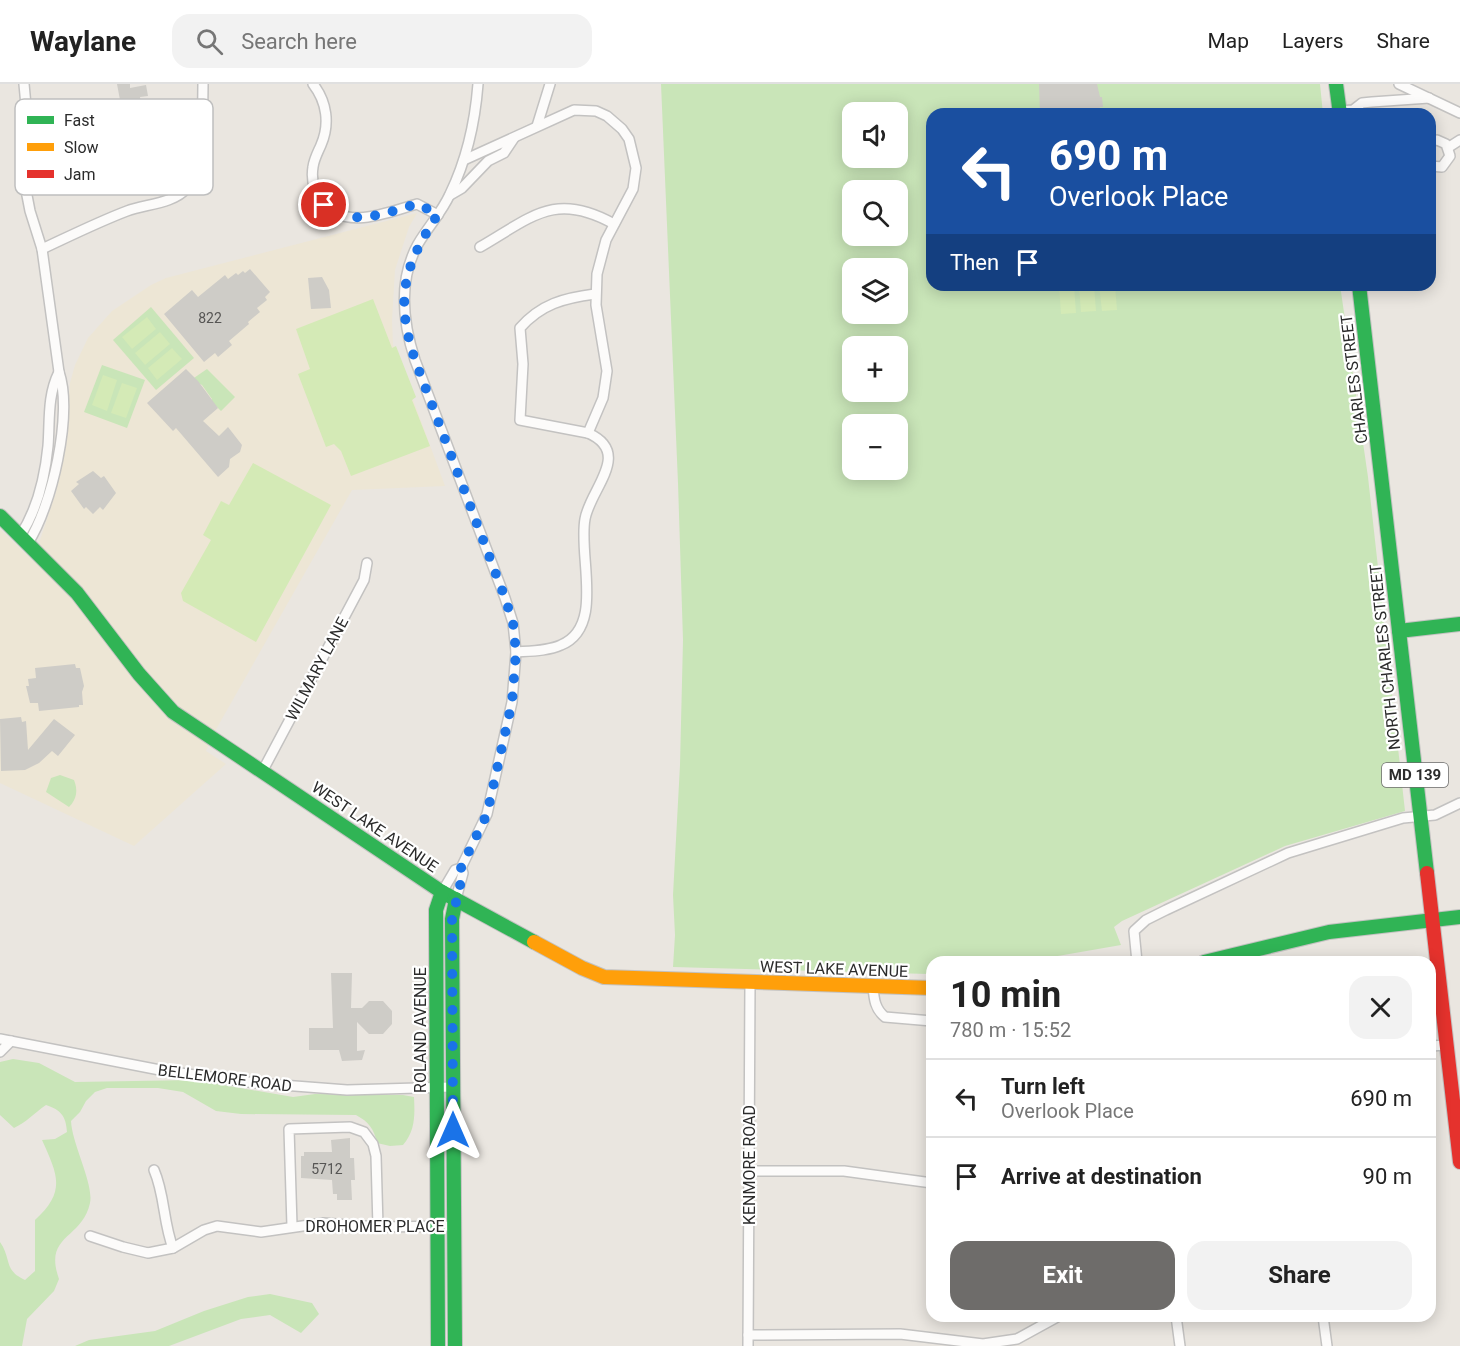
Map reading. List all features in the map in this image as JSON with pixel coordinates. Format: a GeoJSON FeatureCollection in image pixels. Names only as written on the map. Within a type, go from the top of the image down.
{"type":"FeatureCollection","features":[{"type":"Feature","properties":{"kind":"street"},"geometry":{"type":"LineString","coordinates":[[24,84],[25,99]]}},
{"type":"Feature","properties":{"kind":"street"},"geometry":{"type":"LineString","coordinates":[[202,99],[203,84]]}},
{"type":"Feature","properties":{"kind":"street"},"geometry":{"type":"LineString","coordinates":[[313,84],[323,101],[327,118],[325,134],[312,175],[313,186],[324,205],[333,212],[355,218],[368,217],[417,204],[438,214]]}},
{"type":"Feature","properties":{"kind":"street"},"geometry":{"type":"LineString","coordinates":[[450,195],[472,138],[478,84]]}},
{"type":"Feature","properties":{"kind":"street"},"geometry":{"type":"LineString","coordinates":[[537,126],[550,84]]}},
{"type":"Feature","properties":{"kind":"street"},"geometry":{"type":"LineString","coordinates":[[1336,84],[1339,108]]}},
{"type":"Feature","properties":{"kind":"street"},"geometry":{"type":"LineString","coordinates":[[1399,84],[1460,113]]}},
{"type":"Feature","properties":{"kind":"street"},"geometry":{"type":"LineString","coordinates":[[1356,108],[1362,103],[1429,98]]}},
{"type":"Feature","properties":{"kind":"street"},"geometry":{"type":"LineString","coordinates":[[464,160],[564,113],[585,109],[607,116],[622,129],[629,140],[635,157],[635,180],[628,202],[614,224],[600,257],[596,294],[607,372],[603,398],[588,433]]}},
{"type":"Feature","properties":{"kind":"street"},"geometry":{"type":"LineString","coordinates":[[450,195],[462,188],[488,161],[504,153],[516,136]]}},
{"type":"Feature","properties":{"kind":"street"},"geometry":{"type":"LineString","coordinates":[[1449,147],[1460,140]]}},
{"type":"Feature","properties":{"kind":"street"},"geometry":{"type":"LineString","coordinates":[[1436,142],[1442,141],[1449,147],[1450,156],[1446,164],[1436,168]]}},
{"type":"Feature","properties":{"kind":"street"},"geometry":{"type":"LineString","coordinates":[[24,539],[44,513],[58,454],[63,384],[59,372],[42,249],[27,195]]}},
{"type":"Feature","properties":{"kind":"street"},"geometry":{"type":"LineString","coordinates":[[42,249],[128,211],[176,195]]}},
{"type":"Feature","properties":{"kind":"street","name":"ROLAND AVENUE"},"geometry":{"type":"LineString","coordinates":[[450,195],[417,247],[409,266],[404,299],[407,332],[415,360],[505,598],[513,623],[516,652],[512,702],[487,814],[461,868],[463,873],[452,919],[455,1346]]}},
{"type":"Feature","properties":{"kind":"street"},"geometry":{"type":"LineString","coordinates":[[480,247],[526,220],[541,213],[562,208],[587,210],[614,224]]}},
{"type":"Feature","properties":{"kind":"street","name":"CHARLES STREET"},"geometry":{"type":"LineString","coordinates":[[1360,291],[1381,469]]}},
{"type":"Feature","properties":{"kind":"street"},"geometry":{"type":"LineString","coordinates":[[516,652],[563,645],[581,629],[587,609],[583,531],[585,517],[592,495],[605,476],[609,464],[607,451],[598,437],[520,420],[523,364],[520,328],[540,309],[555,302],[596,294]]}},
{"type":"Feature","properties":{"kind":"street","name":"NORTH CHARLES STREET"},"geometry":{"type":"LineString","coordinates":[[1381,469],[1460,1162]]}},
{"type":"Feature","properties":{"kind":"street","name":"WEST LAKE AVENUE"},"geometry":{"type":"LineString","coordinates":[[0,516],[87,604],[151,693],[174,712],[442,892],[574,964],[604,977],[926,988]]}},
{"type":"Feature","properties":{"kind":"street","name":"WILMARY LANE"},"geometry":{"type":"LineString","coordinates":[[262,772],[364,580],[367,563]]}},
{"type":"Feature","properties":{"kind":"street"},"geometry":{"type":"LineString","coordinates":[[1399,631],[1460,624]]}},
{"type":"Feature","properties":{"kind":"street"},"geometry":{"type":"LineString","coordinates":[[1136,956],[1134,931],[1138,925],[1156,915],[1288,853],[1403,818],[1447,811],[1460,803]]}},
{"type":"Feature","properties":{"kind":"street","name":"ROLAND AVENUE"},"geometry":{"type":"LineString","coordinates":[[438,1346],[436,910],[442,892],[455,870],[461,868]]}},
{"type":"Feature","properties":{"kind":"street"},"geometry":{"type":"LineString","coordinates":[[1229,956],[1329,932],[1460,917]]}},
{"type":"Feature","properties":{"kind":"street","name":"KENMORE ROAD"},"geometry":{"type":"LineString","coordinates":[[748,1346],[750,983]]}},
{"type":"Feature","properties":{"kind":"street"},"geometry":{"type":"LineString","coordinates":[[873,987],[875,1003],[879,1012],[885,1017],[926,1020]]}},
{"type":"Feature","properties":{"kind":"street","name":"BELLEMORE ROAD"},"geometry":{"type":"LineString","coordinates":[[0,1039],[165,1071],[236,1081],[332,1090],[453,1088]]}},
{"type":"Feature","properties":{"kind":"street"},"geometry":{"type":"LineString","coordinates":[[0,1052],[11,1041]]}},
{"type":"Feature","properties":{"kind":"street"},"geometry":{"type":"LineString","coordinates":[[1436,1046],[1447,1045]]}},
{"type":"Feature","properties":{"kind":"street"},"geometry":{"type":"LineString","coordinates":[[292,1226],[289,1129],[350,1127],[364,1132],[375,1149],[378,1227]]}},
{"type":"Feature","properties":{"kind":"street"},"geometry":{"type":"LineString","coordinates":[[154,1170],[163,1193],[166,1230],[173,1248]]}},
{"type":"Feature","properties":{"kind":"street"},"geometry":{"type":"LineString","coordinates":[[749,1171],[844,1171],[926,1183]]}},
{"type":"Feature","properties":{"kind":"street","name":"DROHOMER PLACE"},"geometry":{"type":"LineString","coordinates":[[90,1236],[140,1252],[157,1252],[173,1248],[210,1227],[217,1226],[261,1232],[323,1222],[378,1227],[453,1226]]}},
{"type":"Feature","properties":{"kind":"street"},"geometry":{"type":"LineString","coordinates":[[748,1335],[900,1334],[983,1344],[1017,1339],[1048,1322]]}},
{"type":"Feature","properties":{"kind":"street"},"geometry":{"type":"LineString","coordinates":[[1177,1322],[1180,1346]]}},
{"type":"Feature","properties":{"kind":"street"},"geometry":{"type":"LineString","coordinates":[[1324,1322],[1328,1346]]}},
{"type":"Feature","properties":{"kind":"shaded area"},"geometry":{"type":"Polygon","coordinates":[[[417,213],[409,227],[395,270],[393,345],[445,486],[352,490],[214,733],[206,751],[226,764],[134,846],[0,783],[0,529],[33,561],[56,492],[64,445],[70,383],[75,365],[88,338],[112,311],[151,285],[166,278],[417,213]]]}},
{"type":"Feature","properties":{"kind":"green space"},"geometry":{"type":"Polygon","coordinates":[[[661,84],[1320,84],[1322,108],[926,108],[926,291],[1341,291],[1368,477],[1405,811],[1285,846],[1122,921],[1114,927],[1121,945],[1058,956],[926,956],[926,974],[673,967],[675,935],[673,895],[680,765],[683,640],[661,84]]]}},
{"type":"Feature","properties":{"kind":"green space"},"geometry":{"type":"Polygon","coordinates":[[[1059,291],[1074,291],[1076,313],[1061,314],[1059,291]]]}},
{"type":"Feature","properties":{"kind":"green space"},"geometry":{"type":"Polygon","coordinates":[[[1079,291],[1094,291],[1096,311],[1081,312],[1079,291]]]}},
{"type":"Feature","properties":{"kind":"green space"},"geometry":{"type":"Polygon","coordinates":[[[1100,291],[1115,291],[1117,310],[1102,311],[1100,291]]]}},
{"type":"Feature","properties":{"kind":"green space"},"geometry":{"type":"Polygon","coordinates":[[[373,299],[392,348],[396,346],[416,397],[412,400],[430,446],[351,476],[341,451],[334,444],[326,447],[298,374],[310,369],[296,329],[373,299]]]}},
{"type":"Feature","properties":{"kind":"green space"},"geometry":{"type":"Polygon","coordinates":[[[151,307],[194,358],[156,390],[113,340],[151,307]]]}},
{"type":"Feature","properties":{"kind":"green space"},"geometry":{"type":"Polygon","coordinates":[[[147,317],[156,329],[132,349],[122,337],[147,317]]]}},
{"type":"Feature","properties":{"kind":"green space"},"geometry":{"type":"Polygon","coordinates":[[[160,332],[170,344],[145,365],[135,353],[160,332]]]}},
{"type":"Feature","properties":{"kind":"green space"},"geometry":{"type":"Polygon","coordinates":[[[172,348],[182,359],[157,380],[148,368],[172,348]]]}},
{"type":"Feature","properties":{"kind":"green space"},"geometry":{"type":"Polygon","coordinates":[[[102,365],[145,380],[127,428],[84,412],[102,365]]]}},
{"type":"Feature","properties":{"kind":"green space"},"geometry":{"type":"Polygon","coordinates":[[[207,369],[235,397],[221,411],[211,401],[212,399],[202,385],[191,380],[207,369]]]}},
{"type":"Feature","properties":{"kind":"green space"},"geometry":{"type":"Polygon","coordinates":[[[103,375],[117,380],[107,411],[92,405],[103,375]]]}},
{"type":"Feature","properties":{"kind":"green space"},"geometry":{"type":"Polygon","coordinates":[[[122,383],[137,388],[126,418],[111,413],[122,383]]]}},
{"type":"Feature","properties":{"kind":"green space"},"geometry":{"type":"Polygon","coordinates":[[[253,463],[331,505],[256,642],[183,601],[181,593],[211,540],[203,535],[221,501],[229,505],[253,463]]]}},
{"type":"Feature","properties":{"kind":"green space"},"geometry":{"type":"Polygon","coordinates":[[[60,775],[74,780],[75,798],[69,807],[46,792],[51,778],[60,775]]]}},
{"type":"Feature","properties":{"kind":"green space"},"geometry":{"type":"Polygon","coordinates":[[[13,1059],[39,1063],[75,1082],[194,1080],[293,1097],[315,1094],[403,1095],[414,1097],[413,1123],[410,1134],[403,1145],[390,1146],[377,1143],[370,1126],[356,1115],[241,1114],[216,1111],[183,1092],[158,1088],[107,1088],[95,1092],[71,1121],[89,1185],[90,1203],[86,1215],[60,1245],[56,1253],[55,1264],[59,1279],[54,1291],[27,1319],[22,1346],[0,1346],[0,1242],[11,1268],[25,1280],[35,1271],[35,1220],[52,1200],[55,1191],[55,1173],[42,1140],[55,1139],[67,1132],[62,1114],[46,1105],[14,1128],[0,1115],[0,1062],[13,1059]]]}},
{"type":"Feature","properties":{"kind":"green space"},"geometry":{"type":"Polygon","coordinates":[[[270,1294],[312,1303],[319,1314],[301,1333],[270,1315],[241,1319],[169,1346],[75,1346],[89,1340],[155,1331],[204,1311],[248,1297],[270,1294]]]}},
{"type":"Feature","properties":{"kind":"building"},"geometry":{"type":"Polygon","coordinates":[[[117,84],[130,84],[130,88],[146,85],[148,96],[140,97],[140,99],[120,99],[117,84]]]}},
{"type":"Feature","properties":{"kind":"building"},"geometry":{"type":"Polygon","coordinates":[[[1039,84],[1097,84],[1103,107],[1100,108],[1040,108],[1039,84]]]}},
{"type":"Feature","properties":{"kind":"building"},"geometry":{"type":"Polygon","coordinates":[[[250,269],[270,292],[265,297],[267,300],[257,308],[260,312],[248,322],[249,324],[229,341],[232,345],[218,357],[215,353],[204,362],[164,314],[192,290],[198,297],[225,275],[228,279],[236,273],[238,275],[243,271],[245,273],[250,269]]]}},
{"type":"Feature","properties":{"kind":"building"},"geometry":{"type":"Polygon","coordinates":[[[322,277],[329,290],[331,308],[311,309],[308,278],[322,277]]]}},
{"type":"Feature","properties":{"kind":"building"},"geometry":{"type":"Polygon","coordinates":[[[186,369],[218,408],[203,421],[219,436],[228,427],[242,445],[240,452],[230,459],[229,467],[218,477],[176,428],[173,431],[147,403],[186,369]]]}},
{"type":"Feature","properties":{"kind":"building"},"geometry":{"type":"Polygon","coordinates":[[[93,471],[101,478],[104,476],[116,493],[103,510],[100,507],[93,514],[86,507],[84,509],[71,491],[79,484],[76,482],[93,471]]]}},
{"type":"Feature","properties":{"kind":"building"},"geometry":{"type":"Polygon","coordinates":[[[75,664],[76,668],[80,668],[84,686],[83,705],[39,711],[38,703],[30,703],[26,686],[29,686],[28,679],[36,678],[35,668],[75,664]]]}},
{"type":"Feature","properties":{"kind":"building"},"geometry":{"type":"Polygon","coordinates":[[[21,717],[22,722],[26,721],[28,750],[54,719],[75,735],[58,756],[52,751],[39,763],[25,770],[1,771],[0,719],[21,717]]]}},
{"type":"Feature","properties":{"kind":"building"},"geometry":{"type":"Polygon","coordinates":[[[331,973],[352,973],[351,1008],[362,1008],[369,1001],[383,1001],[392,1011],[392,1024],[383,1034],[369,1034],[357,1022],[357,1051],[365,1050],[362,1060],[342,1061],[339,1050],[309,1050],[309,1028],[333,1028],[331,973]]]}},
{"type":"Feature","properties":{"kind":"building"},"geometry":{"type":"Polygon","coordinates":[[[350,1138],[350,1158],[354,1158],[355,1180],[351,1180],[352,1200],[337,1200],[337,1194],[333,1194],[332,1180],[301,1178],[301,1156],[304,1156],[304,1152],[332,1152],[331,1140],[350,1138]]]}},
{"type":"Feature","properties":{"kind":"traffic: fast"},"geometry":{"type":"LineString","coordinates":[[1336,84],[1339,108]]}},
{"type":"Feature","properties":{"kind":"traffic: fast"},"geometry":{"type":"LineString","coordinates":[[1360,291],[1427,873]]}},
{"type":"Feature","properties":{"kind":"traffic: fast"},"geometry":{"type":"LineString","coordinates":[[0,516],[77,593],[139,674],[173,712],[442,892],[534,942]]}},
{"type":"Feature","properties":{"kind":"traffic: fast"},"geometry":{"type":"LineString","coordinates":[[1399,631],[1460,624]]}},
{"type":"Feature","properties":{"kind":"traffic: fast"},"geometry":{"type":"LineString","coordinates":[[438,1346],[436,910],[442,892]]}},
{"type":"Feature","properties":{"kind":"traffic: fast"},"geometry":{"type":"LineString","coordinates":[[455,1346],[452,919],[456,899]]}},
{"type":"Feature","properties":{"kind":"traffic: fast"},"geometry":{"type":"LineString","coordinates":[[1229,956],[1329,932],[1460,917]]}},
{"type":"Feature","properties":{"kind":"traffic: slow"},"geometry":{"type":"LineString","coordinates":[[534,942],[604,977],[926,988]]}},
{"type":"Feature","properties":{"kind":"traffic: jam"},"geometry":{"type":"LineString","coordinates":[[1427,873],[1460,1162]]}},
{"type":"Feature","properties":{"kind":"route"},"geometry":{"type":"LineString","coordinates":[[324,205],[333,212],[355,218],[368,217],[417,204],[438,214],[417,247],[409,266],[404,299],[407,332],[415,360],[505,598],[515,636],[516,679],[507,729],[487,814],[476,842],[461,868],[463,873],[452,919],[453,1130]]}}]}
